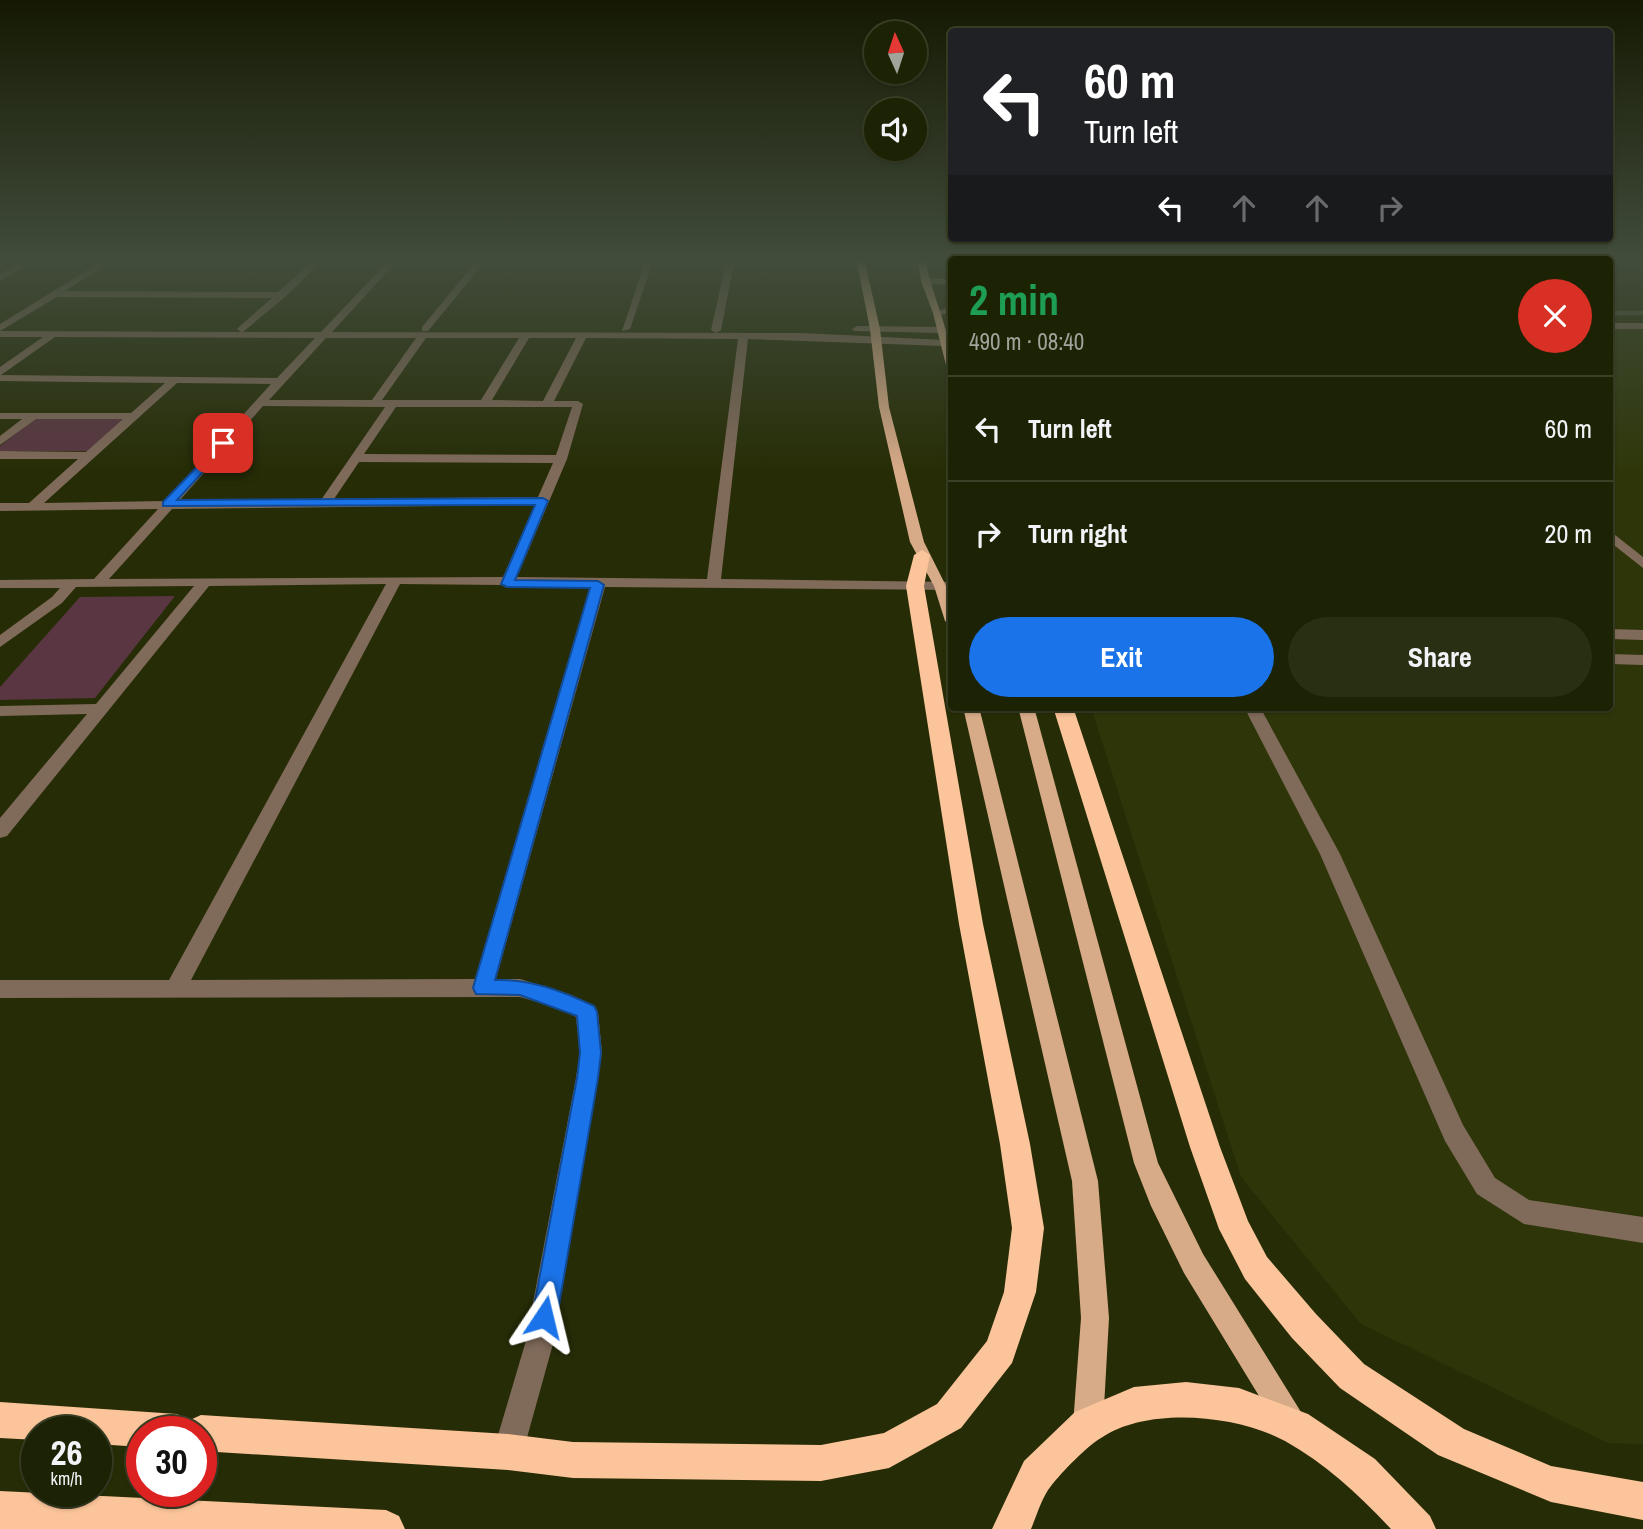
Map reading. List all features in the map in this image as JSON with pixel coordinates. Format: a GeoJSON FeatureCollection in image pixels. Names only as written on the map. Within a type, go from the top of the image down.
{"type":"FeatureCollection","features":[{"type":"Feature","properties":{"kind":"highway"},"geometry":{"type":"LineString","coordinates":[[217,1434],[508,1452],[573,1460],[821,1463],[889,1450],[949,1416],[1000,1351],[1020,1292],[1028,1228],[1015,1144],[969,911],[932,578]]}},
{"type":"Feature","properties":{"kind":"highway"},"geometry":{"type":"LineString","coordinates":[[1064,711],[1205,1147],[1234,1229],[1256,1268],[1304,1326],[1352,1376],[1451,1442],[1551,1484],[1643,1501]]}},
{"type":"Feature","properties":{"kind":"highway"},"geometry":{"type":"LineString","coordinates":[[1011,1529],[1037,1474],[1088,1425],[1134,1405],[1186,1399],[1240,1406],[1295,1427],[1362,1472],[1417,1529]]}},
{"type":"Feature","properties":{"kind":"highway"},"geometry":{"type":"LineString","coordinates":[[0,1420],[126,1429]]}},
{"type":"Feature","properties":{"kind":"highway"},"geometry":{"type":"LineString","coordinates":[[0,1510],[386,1529]]}},
{"type":"Feature","properties":{"kind":"main road"},"geometry":{"type":"LineString","coordinates":[[875,329],[884,407],[917,542],[948,612]]}},
{"type":"Feature","properties":{"kind":"main road"},"geometry":{"type":"LineString","coordinates":[[941,329],[948,356]]}},
{"type":"Feature","properties":{"kind":"main road"},"geometry":{"type":"LineString","coordinates":[[972,711],[1085,1181],[1095,1318],[1088,1425]]}},
{"type":"Feature","properties":{"kind":"main road"},"geometry":{"type":"LineString","coordinates":[[1027,711],[1146,1163],[1162,1206],[1183,1249],[1295,1427]]}},
{"type":"Feature","properties":{"kind":"street"},"geometry":{"type":"LineString","coordinates":[[0,330],[157,329]]}},
{"type":"Feature","properties":{"kind":"street"},"geometry":{"type":"LineString","coordinates":[[253,329],[326,332]]}},
{"type":"Feature","properties":{"kind":"street"},"geometry":{"type":"LineString","coordinates":[[97,584],[329,329]]}},
{"type":"Feature","properties":{"kind":"street"},"geometry":{"type":"LineString","coordinates":[[375,403],[426,329]]}},
{"type":"Feature","properties":{"kind":"street"},"geometry":{"type":"LineString","coordinates":[[0,330],[52,335],[601,329]]}},
{"type":"Feature","properties":{"kind":"street"},"geometry":{"type":"LineString","coordinates":[[657,329],[876,335],[944,343]]}},
{"type":"Feature","properties":{"kind":"street"},"geometry":{"type":"LineString","coordinates":[[424,332],[525,336],[833,337],[876,335],[901,329]]}},
{"type":"Feature","properties":{"kind":"street"},"geometry":{"type":"LineString","coordinates":[[0,372],[52,335]]}},
{"type":"Feature","properties":{"kind":"street"},"geometry":{"type":"LineString","coordinates":[[485,403],[525,336]]}},
{"type":"Feature","properties":{"kind":"street"},"geometry":{"type":"LineString","coordinates":[[548,402],[582,336]]}},
{"type":"Feature","properties":{"kind":"street"},"geometry":{"type":"LineString","coordinates":[[713,585],[743,336]]}},
{"type":"Feature","properties":{"kind":"street"},"geometry":{"type":"LineString","coordinates":[[0,378],[280,381]]}},
{"type":"Feature","properties":{"kind":"street"},"geometry":{"type":"LineString","coordinates":[[32,507],[174,380]]}},
{"type":"Feature","properties":{"kind":"street"},"geometry":{"type":"LineString","coordinates":[[260,403],[578,404],[561,459],[507,584]]}},
{"type":"Feature","properties":{"kind":"street"},"geometry":{"type":"LineString","coordinates":[[326,502],[393,403]]}},
{"type":"Feature","properties":{"kind":"street"},"geometry":{"type":"LineString","coordinates":[[0,416],[132,416]]}},
{"type":"Feature","properties":{"kind":"street"},"geometry":{"type":"LineString","coordinates":[[0,442],[33,416]]}},
{"type":"Feature","properties":{"kind":"street"},"geometry":{"type":"LineString","coordinates":[[0,455],[87,456]]}},
{"type":"Feature","properties":{"kind":"street"},"geometry":{"type":"LineString","coordinates":[[356,458],[561,459]]}},
{"type":"Feature","properties":{"kind":"street"},"geometry":{"type":"LineString","coordinates":[[0,507],[543,501]]}},
{"type":"Feature","properties":{"kind":"street"},"geometry":{"type":"LineString","coordinates":[[1613,538],[1643,564]]}},
{"type":"Feature","properties":{"kind":"street"},"geometry":{"type":"LineString","coordinates":[[0,584],[396,580],[507,584],[713,585],[932,578]]}},
{"type":"Feature","properties":{"kind":"street"},"geometry":{"type":"LineString","coordinates":[[175,990],[396,580]]}},
{"type":"Feature","properties":{"kind":"street"},"geometry":{"type":"LineString","coordinates":[[0,831],[205,581]]}},
{"type":"Feature","properties":{"kind":"street"},"geometry":{"type":"LineString","coordinates":[[0,642],[57,600],[71,584]]}},
{"type":"Feature","properties":{"kind":"street"},"geometry":{"type":"LineString","coordinates":[[483,988],[598,585]]}},
{"type":"Feature","properties":{"kind":"street"},"geometry":{"type":"LineString","coordinates":[[1613,634],[1643,635]]}},
{"type":"Feature","properties":{"kind":"street"},"geometry":{"type":"LineString","coordinates":[[1613,659],[1643,660]]}},
{"type":"Feature","properties":{"kind":"street"},"geometry":{"type":"LineString","coordinates":[[0,711],[101,709]]}},
{"type":"Feature","properties":{"kind":"street"},"geometry":{"type":"LineString","coordinates":[[1254,711],[1330,854],[1454,1133],[1486,1186],[1524,1212],[1643,1230]]}},
{"type":"Feature","properties":{"kind":"street"},"geometry":{"type":"LineString","coordinates":[[0,989],[520,988],[561,1000],[587,1012],[591,1053],[539,1344],[508,1452]]}},
{"type":"Feature","properties":{"kind":"shaded area"},"geometry":{"type":"Polygon","coordinates":[[[1613,329],[1643,329],[1643,1444],[1608,1443],[1361,1324],[1241,1177],[1092,711],[1613,711],[1613,329]]]}},
{"type":"Feature","properties":{"kind":"shaded area"},"geometry":{"type":"Polygon","coordinates":[[[37,417],[128,417],[89,451],[0,451],[0,446],[37,417]]]}},
{"type":"Feature","properties":{"kind":"shaded area"},"geometry":{"type":"Polygon","coordinates":[[[175,596],[95,698],[0,700],[0,687],[80,597],[175,596]]]}},
{"type":"Feature","properties":{"kind":"route"},"geometry":{"type":"LineString","coordinates":[[223,443],[167,504],[543,501],[507,584],[598,585],[483,988],[520,988],[561,1000],[587,1012],[591,1053],[544,1317]]}}]}
